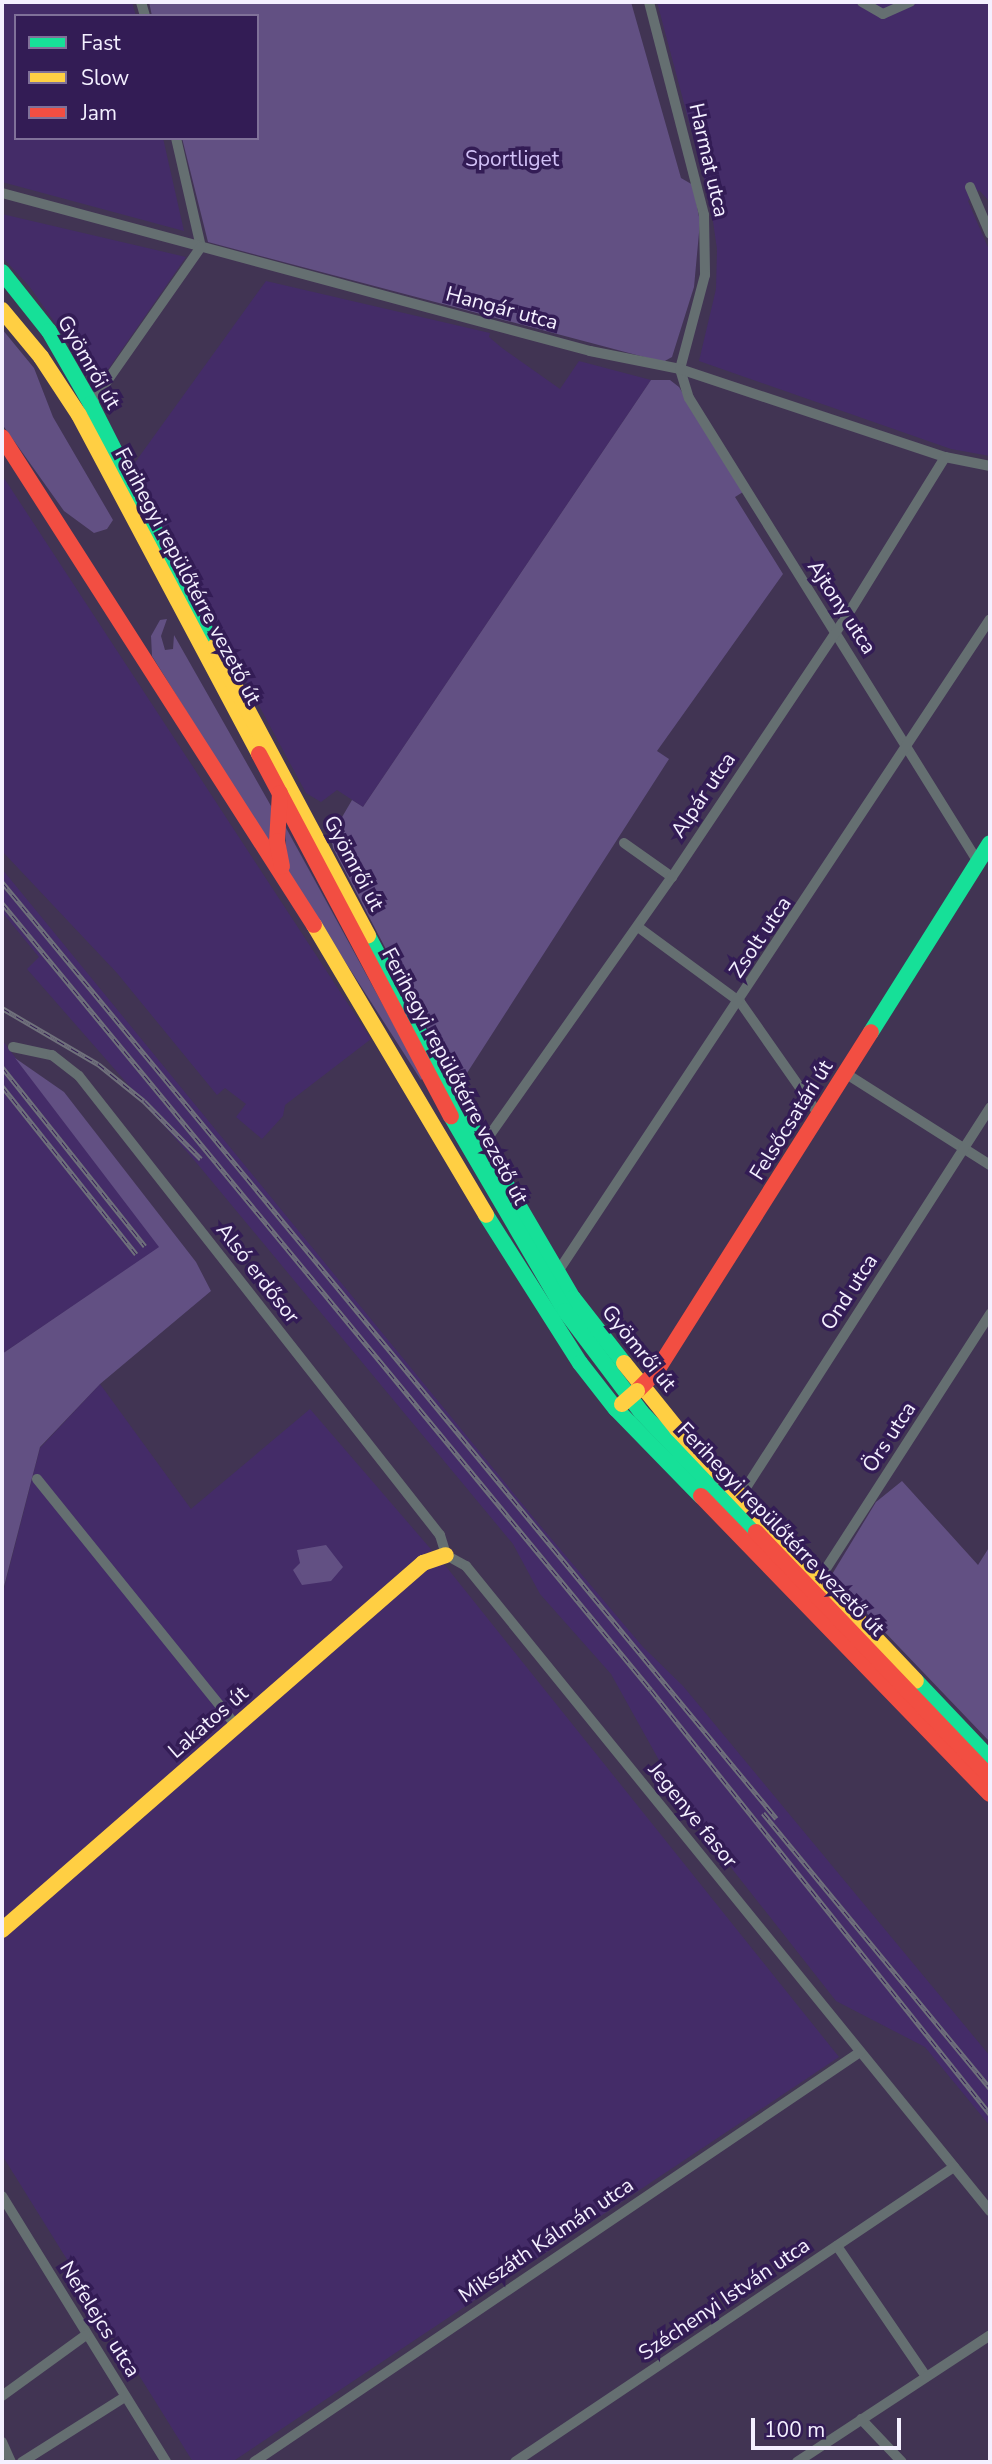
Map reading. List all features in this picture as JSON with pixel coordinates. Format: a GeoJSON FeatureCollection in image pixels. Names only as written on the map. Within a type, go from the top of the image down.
{"type":"FeatureCollection","features":[{"type":"Feature","properties":{"kind":"street","name":"Harmat utca"},"geometry":{"type":"LineString","coordinates":[[649,2],[705,215],[705,275],[680,369]]}},
{"type":"Feature","properties":{"kind":"street"},"geometry":{"type":"LineString","coordinates":[[862,2],[877,13],[895,11],[910,2]]}},
{"type":"Feature","properties":{"kind":"street"},"geometry":{"type":"LineString","coordinates":[[92,404],[201,247],[176,140]]}},
{"type":"Feature","properties":{"kind":"street"},"geometry":{"type":"LineString","coordinates":[[970,187],[990,234]]}},
{"type":"Feature","properties":{"kind":"street","name":"Hangár utca"},"geometry":{"type":"LineString","coordinates":[[2,193],[590,351],[680,369],[945,457],[990,466]]}},
{"type":"Feature","properties":{"kind":"street","name":"Gyömrői út"},"geometry":{"type":"LineString","coordinates":[[2,272],[49,331],[92,404],[172,567],[481,1146],[557,1273],[640,1388],[818,1581],[990,1759]]}},
{"type":"Feature","properties":{"kind":"street","name":"Ferihegyi repülőtérre vezető út"},"geometry":{"type":"LineString","coordinates":[[2,310],[41,357],[79,415],[512,1226],[602,1365],[720,1496],[990,1777]]}},
{"type":"Feature","properties":{"kind":"street","name":"Ajtony utca"},"geometry":{"type":"LineString","coordinates":[[680,369],[689,398],[909,747],[978,862]]}},
{"type":"Feature","properties":{"kind":"street"},"geometry":{"type":"LineString","coordinates":[[2,437],[293,890],[429,1111],[528,1286],[619,1406],[990,1794]]}},
{"type":"Feature","properties":{"kind":"street","name":"Alpár utca"},"geometry":{"type":"LineString","coordinates":[[481,1146],[672,877],[835,632],[945,457]]}},
{"type":"Feature","properties":{"kind":"street","name":"Zsolt utca"},"geometry":{"type":"LineString","coordinates":[[557,1273],[740,1002],[990,620]]}},
{"type":"Feature","properties":{"kind":"street"},"geometry":{"type":"LineString","coordinates":[[280,791],[277,858],[293,890]]}},
{"type":"Feature","properties":{"kind":"street"},"geometry":{"type":"LineString","coordinates":[[624,843],[672,877]]}},
{"type":"Feature","properties":{"kind":"street","name":"Felsőcsatári út"},"geometry":{"type":"LineString","coordinates":[[619,1406],[656,1373],[990,843]]}},
{"type":"Feature","properties":{"kind":"street"},"geometry":{"type":"LineString","coordinates":[[638,927],[740,1002],[818,1115]]}},
{"type":"Feature","properties":{"kind":"street","name":"Alsó erdősor"},"geometry":{"type":"LineString","coordinates":[[13,1047],[44,1052],[79,1076],[440,1535],[446,1555]]}},
{"type":"Feature","properties":{"kind":"street"},"geometry":{"type":"LineString","coordinates":[[845,1073],[990,1165]]}},
{"type":"Feature","properties":{"kind":"street","name":"Ond utca"},"geometry":{"type":"LineString","coordinates":[[740,1497],[990,1107]]}},
{"type":"Feature","properties":{"kind":"street","name":"Örs utca"},"geometry":{"type":"LineString","coordinates":[[818,1581],[990,1314]]}},
{"type":"Feature","properties":{"kind":"street"},"geometry":{"type":"LineString","coordinates":[[37,1479],[236,1726]]}},
{"type":"Feature","properties":{"kind":"street","name":"Lakatos út"},"geometry":{"type":"LineString","coordinates":[[2,1930],[423,1563],[446,1555]]}},
{"type":"Feature","properties":{"kind":"street","name":"Jegenye fasor"},"geometry":{"type":"LineString","coordinates":[[446,1555],[466,1566],[990,2211]]}},
{"type":"Feature","properties":{"kind":"street","name":"Mikszáth Kálmán utca"},"geometry":{"type":"LineString","coordinates":[[254,2462],[860,2052]]}},
{"type":"Feature","properties":{"kind":"street","name":"Széchenyi István utca"},"geometry":{"type":"LineString","coordinates":[[515,2462],[954,2167]]}},
{"type":"Feature","properties":{"kind":"street","name":"Nefelejcs utca"},"geometry":{"type":"LineString","coordinates":[[2,2196],[166,2462]]}},
{"type":"Feature","properties":{"kind":"street"},"geometry":{"type":"LineString","coordinates":[[837,2246],[925,2375]]}},
{"type":"Feature","properties":{"kind":"street"},"geometry":{"type":"LineString","coordinates":[[3,2392],[86,2335]]}},
{"type":"Feature","properties":{"kind":"street"},"geometry":{"type":"LineString","coordinates":[[797,2462],[925,2375],[988,2341]]}},
{"type":"Feature","properties":{"kind":"street"},"geometry":{"type":"LineString","coordinates":[[22,2462],[125,2397]]}},
{"type":"Feature","properties":{"kind":"street"},"geometry":{"type":"LineString","coordinates":[[861,2419],[902,2462]]}},
{"type":"Feature","properties":{"kind":"street"},"geometry":{"type":"LineString","coordinates":[[2,2442],[11,2462]]}},
{"type":"Feature","properties":{"kind":"shaded area"},"geometry":{"type":"Polygon","coordinates":[[[2,2],[132,2],[135,14],[14,14],[14,140],[163,140],[184,231],[2,182],[2,2]]]}},
{"type":"Feature","properties":{"kind":"shaded area"},"geometry":{"type":"Polygon","coordinates":[[[657,2],[990,2],[990,197],[988,200],[979,190],[968,201],[990,252],[990,456],[951,449],[699,361],[716,289],[717,249],[710,201],[657,2]]]}},
{"type":"Feature","properties":{"kind":"shaded area"},"geometry":{"type":"Polygon","coordinates":[[[2,214],[186,257],[98,384],[29,286],[2,257],[2,214]]]}},
{"type":"Feature","properties":{"kind":"shaded area"},"geometry":{"type":"Polygon","coordinates":[[[266,281],[490,333],[489,337],[502,348],[560,389],[579,361],[651,380],[363,807],[337,790],[321,802],[306,793],[131,468],[266,281]]]}},
{"type":"Feature","properties":{"kind":"shaded area"},"geometry":{"type":"Polygon","coordinates":[[[2,475],[371,1039],[285,1105],[283,1116],[262,1139],[236,1117],[246,1104],[225,1088],[217,1095],[117,973],[2,851],[2,475]]]}},
{"type":"Feature","properties":{"kind":"shaded area"},"geometry":{"type":"Polygon","coordinates":[[[2,869],[538,1523],[643,1647],[683,1686],[990,2056],[990,2126],[925,2047],[836,2001],[689,1814],[611,1674],[540,1594],[513,1544],[195,1161],[27,969],[39,957],[2,912],[2,869]]]}},
{"type":"Feature","properties":{"kind":"shaded area"},"geometry":{"type":"Polygon","coordinates":[[[2,1040],[160,1247],[2,1354],[2,1040]]]}},
{"type":"Feature","properties":{"kind":"shaded area"},"geometry":{"type":"Polygon","coordinates":[[[100,1384],[191,1509],[310,1409],[448,1569],[839,2057],[232,2462],[193,2462],[2,2155],[2,1596],[40,1448],[100,1384]]]}},
{"type":"Feature","properties":{"kind":"green space","name":"Sportliget"},"geometry":{"type":"Polygon","coordinates":[[[149,2],[631,2],[681,178],[693,185],[700,222],[694,287],[672,357],[663,362],[208,242],[182,140],[259,140],[259,14],[152,14],[149,2]]]}},
{"type":"Feature","properties":{"kind":"green space"},"geometry":{"type":"Polygon","coordinates":[[[2,329],[34,368],[53,417],[113,520],[107,529],[94,533],[64,511],[2,424],[2,329]]]}},
{"type":"Feature","properties":{"kind":"green space"},"geometry":{"type":"Polygon","coordinates":[[[651,380],[670,380],[679,387],[743,492],[735,497],[783,574],[657,751],[669,759],[458,1087],[333,848],[331,836],[352,800],[363,807],[651,380]]]}},
{"type":"Feature","properties":{"kind":"green space"},"geometry":{"type":"Polygon","coordinates":[[[167,619],[161,636],[165,650],[173,649],[174,635],[271,806],[274,819],[268,843],[152,656],[151,636],[160,620],[167,619]]]}},
{"type":"Feature","properties":{"kind":"green space"},"geometry":{"type":"Polygon","coordinates":[[[285,826],[423,1078],[421,1080],[294,882],[287,868],[285,826]]]}},
{"type":"Feature","properties":{"kind":"green space"},"geometry":{"type":"Polygon","coordinates":[[[15,1058],[64,1092],[196,1262],[211,1291],[100,1384],[40,1447],[2,1594],[2,1354],[159,1247],[15,1058]]]}},
{"type":"Feature","properties":{"kind":"green space"},"geometry":{"type":"Polygon","coordinates":[[[902,1481],[978,1565],[990,1546],[990,1742],[831,1576],[876,1502],[902,1481]]]}},
{"type":"Feature","properties":{"kind":"green space"},"geometry":{"type":"Polygon","coordinates":[[[326,1545],[343,1567],[331,1581],[302,1585],[293,1570],[300,1563],[297,1550],[326,1545]]]}},
{"type":"Feature","properties":{"kind":"railway"},"geometry":{"type":"LineString","coordinates":[[2,882],[776,1818]]}},
{"type":"Feature","properties":{"kind":"railway"},"geometry":{"type":"LineString","coordinates":[[2,903],[651,1690],[990,2114]]}},
{"type":"Feature","properties":{"kind":"railway"},"geometry":{"type":"LineString","coordinates":[[2,1008],[98,1064],[144,1101],[201,1159]]}},
{"type":"Feature","properties":{"kind":"railway"},"geometry":{"type":"LineString","coordinates":[[2,1067],[145,1246]]}},
{"type":"Feature","properties":{"kind":"railway"},"geometry":{"type":"LineString","coordinates":[[2,1086],[136,1254]]}},
{"type":"Feature","properties":{"kind":"railway"},"geometry":{"type":"LineString","coordinates":[[763,1813],[990,2088]]}},
{"type":"Feature","properties":{"kind":"traffic: fast"},"geometry":{"type":"LineString","coordinates":[[2,272],[49,331],[91,404],[214,647]]}},
{"type":"Feature","properties":{"kind":"traffic: fast"},"geometry":{"type":"LineString","coordinates":[[871,1032],[990,843]]}},
{"type":"Feature","properties":{"kind":"traffic: fast"},"geometry":{"type":"LineString","coordinates":[[368,936],[439,1070],[573,1298],[624,1363]]}},
{"type":"Feature","properties":{"kind":"traffic: fast"},"geometry":{"type":"LineString","coordinates":[[451,1116],[565,1311],[641,1412],[756,1532]]}},
{"type":"Feature","properties":{"kind":"traffic: fast"},"geometry":{"type":"LineString","coordinates":[[486,1215],[580,1363],[616,1409],[701,1496]]}},
{"type":"Feature","properties":{"kind":"traffic: fast"},"geometry":{"type":"LineString","coordinates":[[916,1681],[990,1759]]}},
{"type":"Feature","properties":{"kind":"traffic: slow"},"geometry":{"type":"LineString","coordinates":[[2,310],[41,357],[79,415],[259,754]]}},
{"type":"Feature","properties":{"kind":"traffic: slow"},"geometry":{"type":"LineString","coordinates":[[214,647],[368,936]]}},
{"type":"Feature","properties":{"kind":"traffic: slow"},"geometry":{"type":"LineString","coordinates":[[314,925],[486,1215]]}},
{"type":"Feature","properties":{"kind":"traffic: slow"},"geometry":{"type":"LineString","coordinates":[[624,1363],[677,1429],[916,1681]]}},
{"type":"Feature","properties":{"kind":"traffic: slow"},"geometry":{"type":"LineString","coordinates":[[622,1404],[637,1391]]}},
{"type":"Feature","properties":{"kind":"traffic: slow"},"geometry":{"type":"LineString","coordinates":[[2,1930],[423,1563],[446,1555]]}},
{"type":"Feature","properties":{"kind":"traffic: jam"},"geometry":{"type":"LineString","coordinates":[[2,437],[314,925]]}},
{"type":"Feature","properties":{"kind":"traffic: jam"},"geometry":{"type":"LineString","coordinates":[[259,754],[451,1116]]}},
{"type":"Feature","properties":{"kind":"traffic: jam"},"geometry":{"type":"LineString","coordinates":[[280,793],[277,841],[282,867]]}},
{"type":"Feature","properties":{"kind":"traffic: jam"},"geometry":{"type":"LineString","coordinates":[[637,1391],[656,1372],[871,1032]]}},
{"type":"Feature","properties":{"kind":"traffic: jam"},"geometry":{"type":"LineString","coordinates":[[701,1496],[990,1794]]}},
{"type":"Feature","properties":{"kind":"traffic: jam"},"geometry":{"type":"LineString","coordinates":[[756,1532],[990,1777]]}}]}
